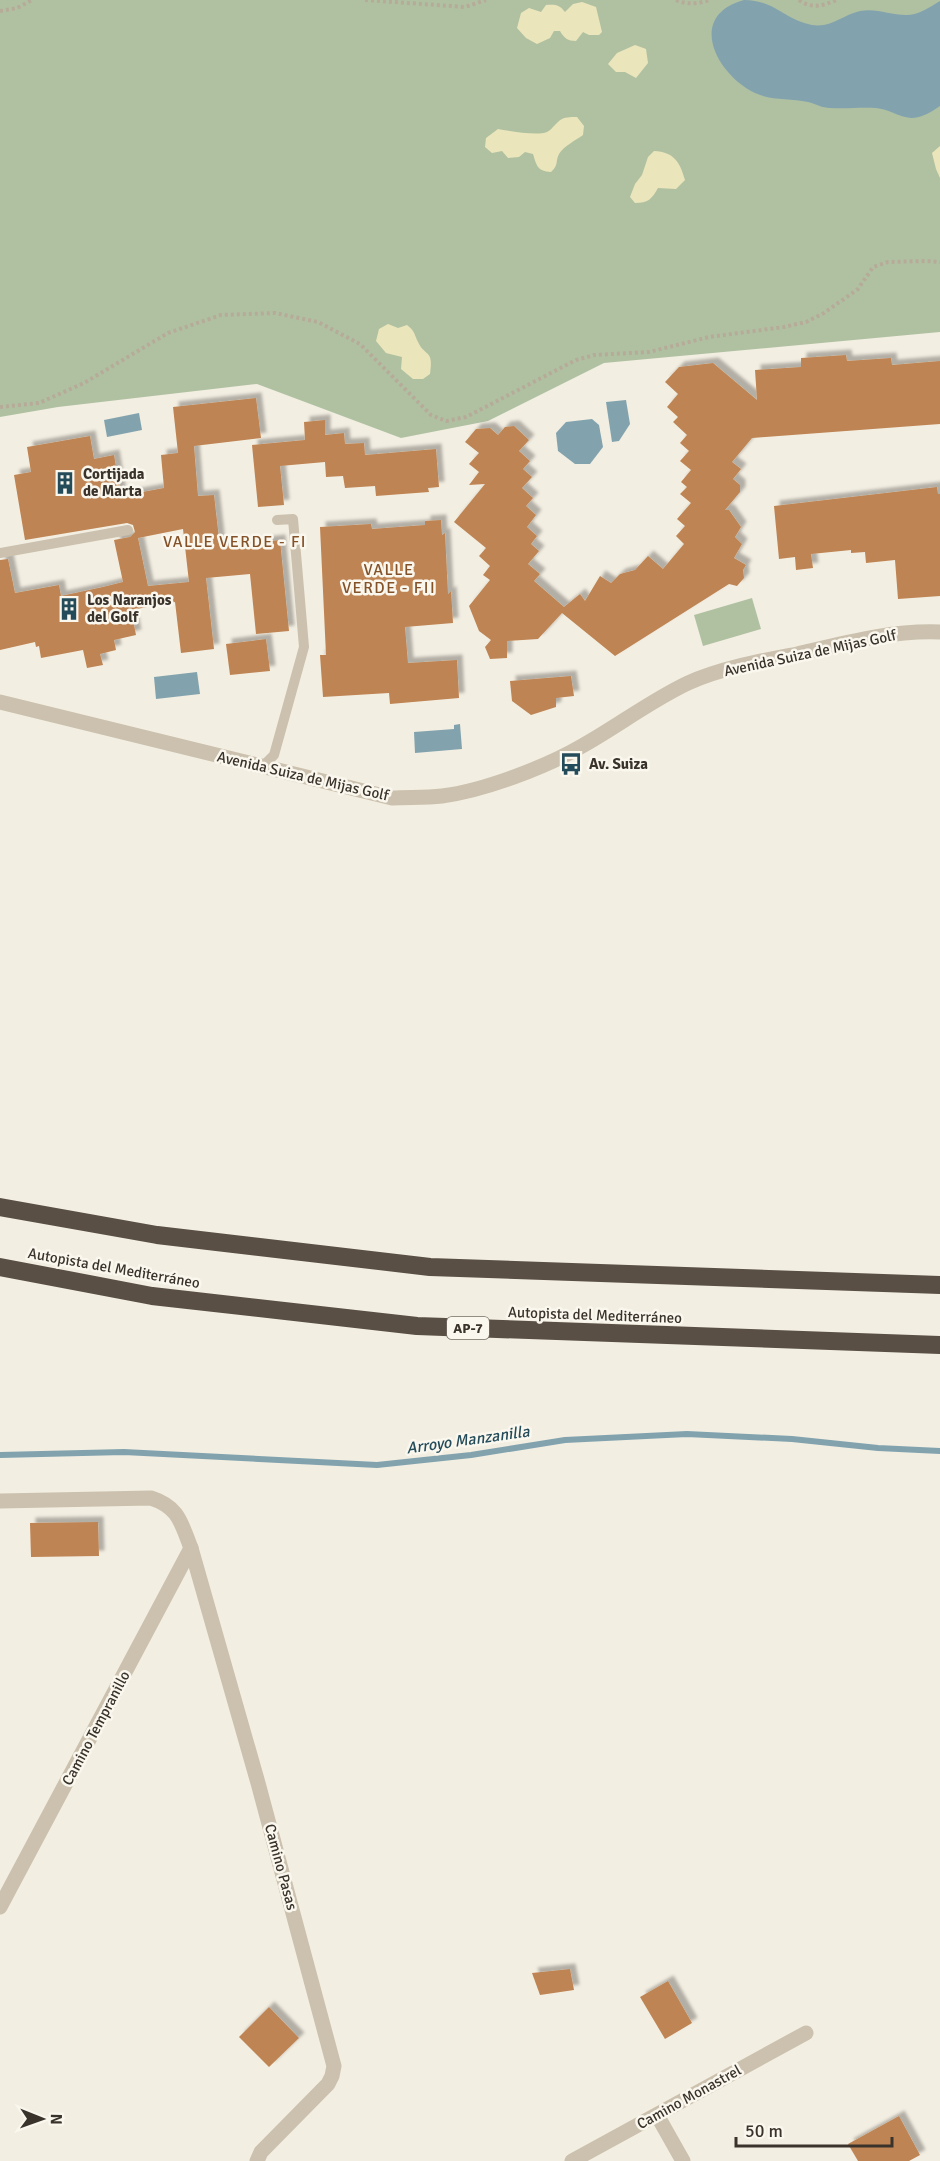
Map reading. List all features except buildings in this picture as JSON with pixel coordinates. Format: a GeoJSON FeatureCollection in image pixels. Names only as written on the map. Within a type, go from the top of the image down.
{"type":"FeatureCollection","features":[{"type":"Feature","properties":{"kind":"highway"},"geometry":{"type":"LineString","coordinates":[[0,1208],[158,1236],[430,1267],[940,1285]]}},
{"type":"Feature","properties":{"kind":"highway","name":"Autopista del Mediterráneo"},"geometry":{"type":"LineString","coordinates":[[0,1267],[152,1296],[417,1326],[940,1345]]}},
{"type":"Feature","properties":{"kind":"street","name":"Avenida Suiza de Mijas Golf"},"geometry":{"type":"LineString","coordinates":[[0,702],[392,798],[443,796],[501,782],[545,764],[581,747],[638,711],[689,683],[745,665],[846,643],[913,631],[940,632]]}},
{"type":"Feature","properties":{"kind":"street","name":"Camino Pasas"},"geometry":{"type":"LineString","coordinates":[[0,1501],[151,1498],[165,1502],[177,1514],[191,1548],[258,1783],[334,2066],[328,2084],[261,2152],[257,2161]]}},
{"type":"Feature","properties":{"kind":"street","name":"Camino Tempranillo"},"geometry":{"type":"LineString","coordinates":[[0,1907],[191,1548]]}},
{"type":"Feature","properties":{"kind":"street","name":"Camino Monastrel"},"geometry":{"type":"LineString","coordinates":[[572,2161],[806,2033]]}},
{"type":"Feature","properties":{"kind":"street"},"geometry":{"type":"LineString","coordinates":[[657,2115],[683,2161]]}},
{"type":"Feature","properties":{"kind":"lane"},"geometry":{"type":"LineString","coordinates":[[262,767],[274,755],[304,647],[293,519],[277,520]]}},
{"type":"Feature","properties":{"kind":"lane"},"geometry":{"type":"LineString","coordinates":[[0,553],[128,530]]}},
{"type":"Feature","properties":{"kind":"path"},"geometry":{"type":"LineString","coordinates":[[0,11],[17,8],[32,0]]}},
{"type":"Feature","properties":{"kind":"path"},"geometry":{"type":"LineString","coordinates":[[365,0],[465,7],[486,0]]}},
{"type":"Feature","properties":{"kind":"path"},"geometry":{"type":"LineString","coordinates":[[676,0],[682,3],[699,4],[709,0]]}},
{"type":"Feature","properties":{"kind":"path"},"geometry":{"type":"LineString","coordinates":[[799,0],[817,7],[836,0]]}},
{"type":"Feature","properties":{"kind":"path"},"geometry":{"type":"LineString","coordinates":[[0,407],[39,403],[84,383],[168,333],[221,315],[275,313],[318,322],[360,344],[431,415],[446,420],[466,417],[576,360],[594,355],[649,352],[709,337],[806,322],[824,313],[858,289],[873,267],[888,262],[940,262]]}},
{"type":"Feature","properties":{"kind":"green space"},"geometry":{"type":"Polygon","coordinates":[[[0,0],[940,0],[940,332],[604,363],[488,421],[401,438],[257,384],[58,407],[0,417],[0,0]]]}},
{"type":"Feature","properties":{"kind":"green space"},"geometry":{"type":"Polygon","coordinates":[[[752,598],[761,629],[703,646],[694,615],[752,598]]]}},
{"type":"Feature","properties":{"kind":"sand"},"geometry":{"type":"Polygon","coordinates":[[[582,2],[596,7],[602,32],[599,35],[589,35],[583,32],[576,41],[573,41],[566,39],[560,31],[554,31],[550,38],[537,44],[526,38],[517,28],[521,13],[529,8],[541,12],[546,5],[555,5],[565,12],[573,4],[582,2]]]}},
{"type":"Feature","properties":{"kind":"sand"},"geometry":{"type":"Polygon","coordinates":[[[635,45],[646,49],[648,63],[636,78],[625,72],[616,72],[608,64],[617,53],[635,45]]]}},
{"type":"Feature","properties":{"kind":"sand"},"geometry":{"type":"Polygon","coordinates":[[[577,117],[584,126],[583,135],[561,151],[551,172],[539,168],[533,154],[525,152],[519,157],[508,158],[502,151],[492,153],[485,147],[486,138],[498,129],[537,134],[549,131],[562,119],[577,117]]]}},
{"type":"Feature","properties":{"kind":"sand"},"geometry":{"type":"Polygon","coordinates":[[[940,146],[940,178],[932,153],[940,146]]]}},
{"type":"Feature","properties":{"kind":"sand"},"geometry":{"type":"Polygon","coordinates":[[[654,151],[667,153],[675,159],[685,180],[676,189],[658,188],[649,200],[635,203],[630,197],[635,184],[642,175],[648,157],[654,151]]]}},
{"type":"Feature","properties":{"kind":"sand"},"geometry":{"type":"Polygon","coordinates":[[[388,324],[398,328],[407,325],[412,329],[421,347],[430,357],[430,374],[423,379],[413,379],[401,369],[402,357],[386,353],[376,341],[379,329],[388,324]]]}},
{"type":"Feature","properties":{"kind":"water"},"geometry":{"type":"Polygon","coordinates":[[[744,0],[764,3],[794,19],[812,25],[825,25],[860,11],[872,10],[911,15],[940,1],[940,106],[923,116],[911,118],[880,109],[827,108],[808,102],[755,93],[729,73],[713,45],[712,31],[716,19],[726,8],[744,0]]]}},
{"type":"Feature","properties":{"kind":"water"},"geometry":{"type":"Polygon","coordinates":[[[626,400],[630,424],[619,441],[612,442],[606,402],[626,400]]]}},
{"type":"Feature","properties":{"kind":"water"},"geometry":{"type":"Polygon","coordinates":[[[139,413],[142,430],[107,437],[104,420],[139,413]]]}},
{"type":"Feature","properties":{"kind":"water"},"geometry":{"type":"Polygon","coordinates":[[[592,419],[599,425],[603,447],[590,464],[575,464],[558,451],[556,433],[566,422],[592,419]]]}},
{"type":"Feature","properties":{"kind":"water"},"geometry":{"type":"Polygon","coordinates":[[[197,672],[200,694],[156,699],[154,677],[197,672]]]}},
{"type":"Feature","properties":{"kind":"water"},"geometry":{"type":"Polygon","coordinates":[[[460,724],[462,749],[415,753],[414,732],[454,729],[454,725],[460,724]]]}},
{"type":"Feature","properties":{"kind":"waterway","name":"Arroyo Manzanilla"},"geometry":{"type":"LineString","coordinates":[[0,1455],[124,1452],[377,1465],[471,1455],[565,1440],[687,1434],[792,1439],[878,1448],[940,1451]]}},
{"type":"Feature","properties":{"kind":"place","name":"Cortijada de Marta"},"geometry":{"type":"Point","coordinates":[65,483]}},
{"type":"Feature","properties":{"kind":"place","name":"Los Naranjos del Golf"},"geometry":{"type":"Point","coordinates":[69,609]}},
{"type":"Feature","properties":{"kind":"place","name":"Av. Suiza"},"geometry":{"type":"Point","coordinates":[571,764]}},
{"type":"Feature","properties":{"kind":"district","name":"VALLE VERDE - FI"},"geometry":{"type":"Point","coordinates":[235,542]}},
{"type":"Feature","properties":{"kind":"district","name":"VALLE VERDE - FII"},"geometry":{"type":"Point","coordinates":[389,579]}}]}
